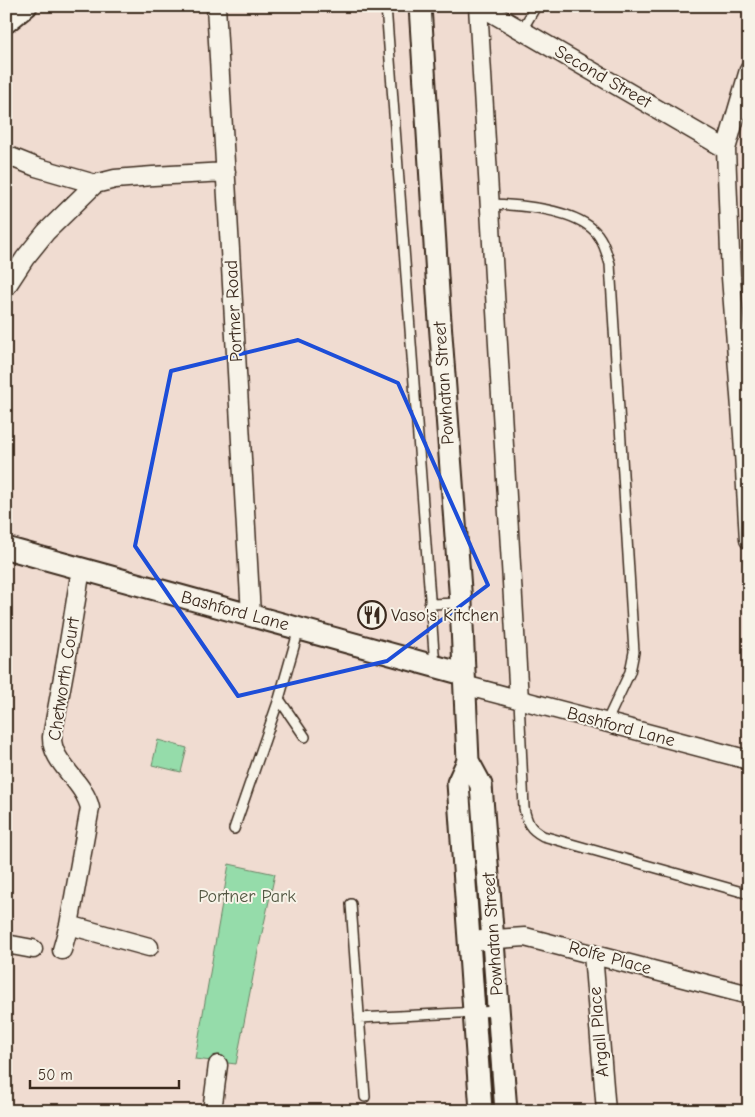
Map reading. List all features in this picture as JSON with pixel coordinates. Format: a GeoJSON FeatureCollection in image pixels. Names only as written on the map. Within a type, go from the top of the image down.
{"type":"FeatureCollection","features":[{"type":"Feature","properties":{"kind":"street"},"geometry":{"type":"LineString","coordinates":[[6,22],[26,6]]}},
{"type":"Feature","properties":{"kind":"street","name":"Portner Road"},"geometry":{"type":"LineString","coordinates":[[216,6],[251,615]]}},
{"type":"Feature","properties":{"kind":"street","name":"Powhatan Street"},"geometry":{"type":"LineString","coordinates":[[420,6],[461,604],[468,760],[481,785],[506,1111]]}},
{"type":"Feature","properties":{"kind":"street"},"geometry":{"type":"LineString","coordinates":[[479,6],[519,700]]}},
{"type":"Feature","properties":{"kind":"street","name":"Second Street"},"geometry":{"type":"LineString","coordinates":[[479,6],[726,149]]}},
{"type":"Feature","properties":{"kind":"street"},"geometry":{"type":"LineString","coordinates":[[749,70],[726,149],[731,277],[749,540]]}},
{"type":"Feature","properties":{"kind":"street"},"geometry":{"type":"LineString","coordinates":[[6,155],[36,167],[95,184],[115,179],[226,172]]}},
{"type":"Feature","properties":{"kind":"street"},"geometry":{"type":"LineString","coordinates":[[6,287],[25,258],[46,232],[95,184]]}},
{"type":"Feature","properties":{"kind":"street","name":"Bashford Lane"},"geometry":{"type":"LineString","coordinates":[[6,548],[434,666],[464,680],[519,700],[749,760]]}},
{"type":"Feature","properties":{"kind":"street","name":"Chetworth Court"},"geometry":{"type":"LineString","coordinates":[[62,950],[90,808],[88,800],[78,782],[52,747],[52,737],[81,569]]}},
{"type":"Feature","properties":{"kind":"street","name":"Powhatan Street"},"geometry":{"type":"LineString","coordinates":[[468,760],[458,783],[481,1111]]}},
{"type":"Feature","properties":{"kind":"street"},"geometry":{"type":"LineString","coordinates":[[68,926],[149,947]]}},
{"type":"Feature","properties":{"kind":"street","name":"Rolfe Place"},"geometry":{"type":"LineString","coordinates":[[469,941],[525,936],[749,995]]}},
{"type":"Feature","properties":{"kind":"street"},"geometry":{"type":"LineString","coordinates":[[6,944],[33,949]]}},
{"type":"Feature","properties":{"kind":"street","name":"Argall Place"},"geometry":{"type":"LineString","coordinates":[[593,954],[606,1111]]}},
{"type":"Feature","properties":{"kind":"street"},"geometry":{"type":"LineString","coordinates":[[212,1111],[218,1065]]}},
{"type":"Feature","properties":{"kind":"lane","name":"Powhatan Street"},"geometry":{"type":"LineString","coordinates":[[386,6],[434,666]]}},
{"type":"Feature","properties":{"kind":"lane"},"geometry":{"type":"LineString","coordinates":[[522,30],[536,6]]}},
{"type":"Feature","properties":{"kind":"lane"},"geometry":{"type":"LineString","coordinates":[[490,204],[537,208],[559,213],[578,221],[600,237],[610,264],[634,652],[630,672],[606,723]]}},
{"type":"Feature","properties":{"kind":"lane"},"geometry":{"type":"LineString","coordinates":[[429,604],[461,604]]}},
{"type":"Feature","properties":{"kind":"lane"},"geometry":{"type":"LineString","coordinates":[[234,829],[279,699],[299,629]]}},
{"type":"Feature","properties":{"kind":"lane"},"geometry":{"type":"LineString","coordinates":[[279,699],[304,737]]}},
{"type":"Feature","properties":{"kind":"lane"},"geometry":{"type":"LineString","coordinates":[[519,700],[524,808],[526,821],[532,830],[543,836],[749,894]]}},
{"type":"Feature","properties":{"kind":"lane"},"geometry":{"type":"LineString","coordinates":[[351,904],[365,1097]]}},
{"type":"Feature","properties":{"kind":"lane"},"geometry":{"type":"LineString","coordinates":[[359,1018],[498,1011]]}},
{"type":"Feature","properties":{"kind":"highlighted area"},"geometry":{"type":"Polygon","coordinates":[[[298,340],[398,383],[488,585],[387,661],[238,696],[135,546],[171,371],[298,340]]]}},
{"type":"Feature","properties":{"kind":"green space"},"geometry":{"type":"Polygon","coordinates":[[[158,740],[187,748],[181,772],[152,765],[158,740]]]}},
{"type":"Feature","properties":{"kind":"green space","name":"Portner Park"},"geometry":{"type":"Polygon","coordinates":[[[229,864],[275,874],[236,1064],[195,1059],[229,864]]]}},
{"type":"Feature","properties":{"kind":"place","name":"Vaso's Kitchen"},"geometry":{"type":"Point","coordinates":[372,615]}}]}
